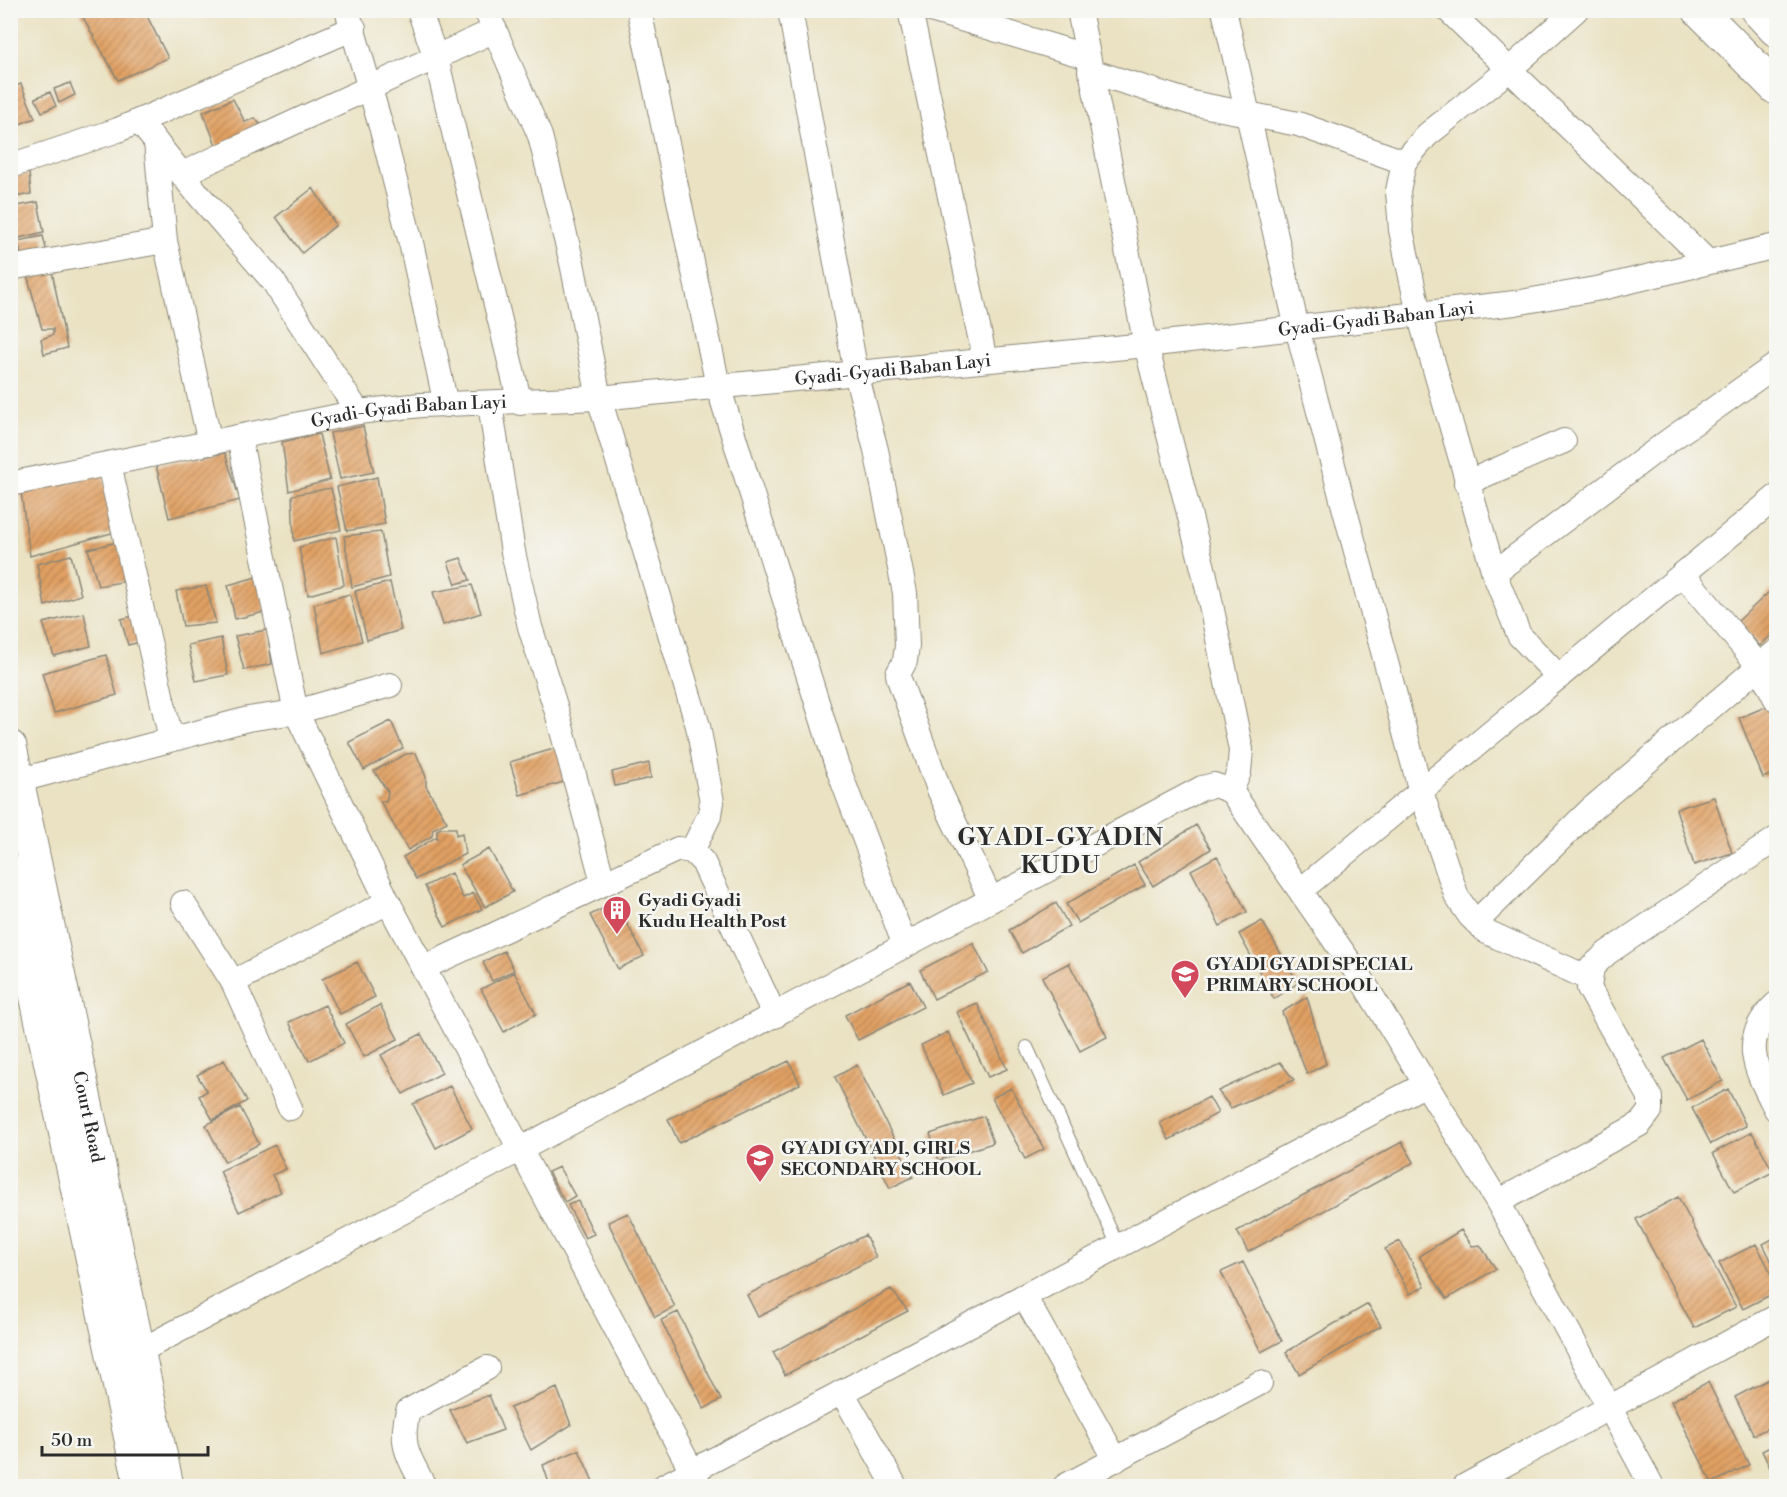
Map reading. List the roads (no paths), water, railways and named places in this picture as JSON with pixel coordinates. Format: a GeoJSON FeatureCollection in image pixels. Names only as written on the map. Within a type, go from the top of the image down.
{"type":"FeatureCollection","features":[{"type":"Feature","properties":{"kind":"main road"},"geometry":{"type":"LineString","coordinates":[[1699,10],[1776,88]]}},
{"type":"Feature","properties":{"kind":"main road"},"geometry":{"type":"LineString","coordinates":[[1756,10],[1776,30]]}},
{"type":"Feature","properties":{"kind":"main road","name":"Court Road"},"geometry":{"type":"LineString","coordinates":[[10,747],[167,1486]]}},
{"type":"Feature","properties":{"kind":"main road","name":"Court Road"},"geometry":{"type":"LineString","coordinates":[[10,873],[141,1486]]}},
{"type":"Feature","properties":{"kind":"street"},"geometry":{"type":"LineString","coordinates":[[419,10],[436,58],[520,403]]}},
{"type":"Feature","properties":{"kind":"street"},"geometry":{"type":"LineString","coordinates":[[639,10],[718,386],[836,763],[905,946]]}},
{"type":"Feature","properties":{"kind":"street"},"geometry":{"type":"LineString","coordinates":[[790,10],[856,373],[881,473],[905,593],[907,646],[905,661],[898,674],[899,679],[940,792],[991,900]]}},
{"type":"Feature","properties":{"kind":"street"},"geometry":{"type":"LineString","coordinates":[[910,10],[985,360]]}},
{"type":"Feature","properties":{"kind":"street"},"geometry":{"type":"LineString","coordinates":[[931,10],[1089,64],[1192,103],[1298,124],[1404,162]]}},
{"type":"Feature","properties":{"kind":"street"},"geometry":{"type":"LineString","coordinates":[[1079,10],[1146,345],[1205,576],[1241,750],[1239,772],[1231,791]]}},
{"type":"Feature","properties":{"kind":"street"},"geometry":{"type":"LineString","coordinates":[[1224,10],[1297,328],[1420,792],[1457,897],[1476,922],[1487,932],[1588,978]]}},
{"type":"Feature","properties":{"kind":"street"},"geometry":{"type":"LineString","coordinates":[[1448,10],[1707,261]]}},
{"type":"Feature","properties":{"kind":"street"},"geometry":{"type":"LineString","coordinates":[[1559,677],[1514,627],[1494,573],[1466,483],[1419,314],[1401,230],[1398,191],[1404,162],[1427,135],[1510,69],[1576,10]]}},
{"type":"Feature","properties":{"kind":"street"},"geometry":{"type":"LineString","coordinates":[[10,166],[139,121],[350,19],[412,247],[446,405]]}},
{"type":"Feature","properties":{"kind":"street"},"geometry":{"type":"LineString","coordinates":[[182,174],[436,58],[490,20],[540,136],[572,263],[599,399],[698,726],[712,802],[710,814],[692,852]]}},
{"type":"Feature","properties":{"kind":"street"},"geometry":{"type":"LineString","coordinates":[[139,121],[273,281],[358,412]]}},
{"type":"Feature","properties":{"kind":"street"},"geometry":{"type":"LineString","coordinates":[[156,142],[165,241],[210,442]]}},
{"type":"Feature","properties":{"kind":"street"},"geometry":{"type":"LineString","coordinates":[[10,268],[165,241]]}},
{"type":"Feature","properties":{"kind":"street","name":"Gyadi-Gyadi Baban Layi"},"geometry":{"type":"LineString","coordinates":[[10,484],[358,412],[446,405],[599,399],[1146,345],[1515,303],[1601,288],[1776,246]]}},
{"type":"Feature","properties":{"kind":"street"},"geometry":{"type":"LineString","coordinates":[[1494,573],[1667,442],[1776,365]]}},
{"type":"Feature","properties":{"kind":"street"},"geometry":{"type":"LineString","coordinates":[[490,404],[513,552],[530,627],[557,712],[603,882]]}},
{"type":"Feature","properties":{"kind":"street"},"geometry":{"type":"LineString","coordinates":[[239,437],[296,712],[388,902],[696,1479]]}},
{"type":"Feature","properties":{"kind":"street"},"geometry":{"type":"LineString","coordinates":[[1466,483],[1564,441]]}},
{"type":"Feature","properties":{"kind":"street"},"geometry":{"type":"LineString","coordinates":[[109,464],[171,740]]}},
{"type":"Feature","properties":{"kind":"street"},"geometry":{"type":"LineString","coordinates":[[1301,890],[1776,497]]}},
{"type":"Feature","properties":{"kind":"street"},"geometry":{"type":"LineString","coordinates":[[1683,574],[1768,659],[1776,699]]}},
{"type":"Feature","properties":{"kind":"street"},"geometry":{"type":"LineString","coordinates":[[1476,922],[1590,811],[1768,659]]}},
{"type":"Feature","properties":{"kind":"street"},"geometry":{"type":"LineString","coordinates":[[17,781],[248,719],[296,712],[390,685]]}},
{"type":"Feature","properties":{"kind":"street"},"geometry":{"type":"LineString","coordinates":[[138,1352],[1202,788],[1214,785],[1231,791],[1362,980],[1498,1202],[1652,1486]]}},
{"type":"Feature","properties":{"kind":"street"},"geometry":{"type":"LineString","coordinates":[[1498,1202],[1641,1124],[1650,1111],[1650,1097],[1589,988],[1588,978],[1592,967],[1607,953],[1776,839]]}},
{"type":"Feature","properties":{"kind":"street"},"geometry":{"type":"LineString","coordinates":[[423,968],[666,852],[678,849],[692,852],[703,862],[775,1016]]}},
{"type":"Feature","properties":{"kind":"street"},"geometry":{"type":"LineString","coordinates":[[233,982],[388,902]]}},
{"type":"Feature","properties":{"kind":"street"},"geometry":{"type":"LineString","coordinates":[[183,903],[233,982],[290,1108]]}},
{"type":"Feature","properties":{"kind":"street"},"geometry":{"type":"LineString","coordinates":[[1776,1004],[1759,1023],[1754,1041],[1757,1073],[1776,1109]]}},
{"type":"Feature","properties":{"kind":"street"},"geometry":{"type":"LineString","coordinates":[[664,1486],[696,1479],[842,1392],[1426,1084]]}},
{"type":"Feature","properties":{"kind":"street"},"geometry":{"type":"LineString","coordinates":[[1024,1296],[1109,1472]]}},
{"type":"Feature","properties":{"kind":"street"},"geometry":{"type":"LineString","coordinates":[[1465,1486],[1610,1410],[1776,1317]]}},
{"type":"Feature","properties":{"kind":"street"},"geometry":{"type":"LineString","coordinates":[[424,1486],[406,1452],[403,1432],[408,1412],[487,1368]]}},
{"type":"Feature","properties":{"kind":"street"},"geometry":{"type":"LineString","coordinates":[[1065,1486],[1109,1472],[1260,1383]]}},
{"type":"Feature","properties":{"kind":"street"},"geometry":{"type":"LineString","coordinates":[[842,1392],[895,1486]]}},
{"type":"Feature","properties":{"kind":"lane"},"geometry":{"type":"LineString","coordinates":[[1027,1047],[1119,1246]]}},
{"type":"Feature","properties":{"kind":"place","name":"Gyadi Gyadi Kudu Health Post"},"geometry":{"type":"Point","coordinates":[617,936]}},
{"type":"Feature","properties":{"kind":"place","name":"GYADI GYADI SPECIAL PRIMARY SCHOOL"},"geometry":{"type":"Point","coordinates":[1185,1000]}},
{"type":"Feature","properties":{"kind":"place","name":"GYADI GYADI, GIRLS SECONDARY SCHOOL"},"geometry":{"type":"Point","coordinates":[760,1184]}},
{"type":"Feature","properties":{"kind":"district","name":"GYADI-GYADIN KUDU"},"geometry":{"type":"Point","coordinates":[1061,851]}}]}
